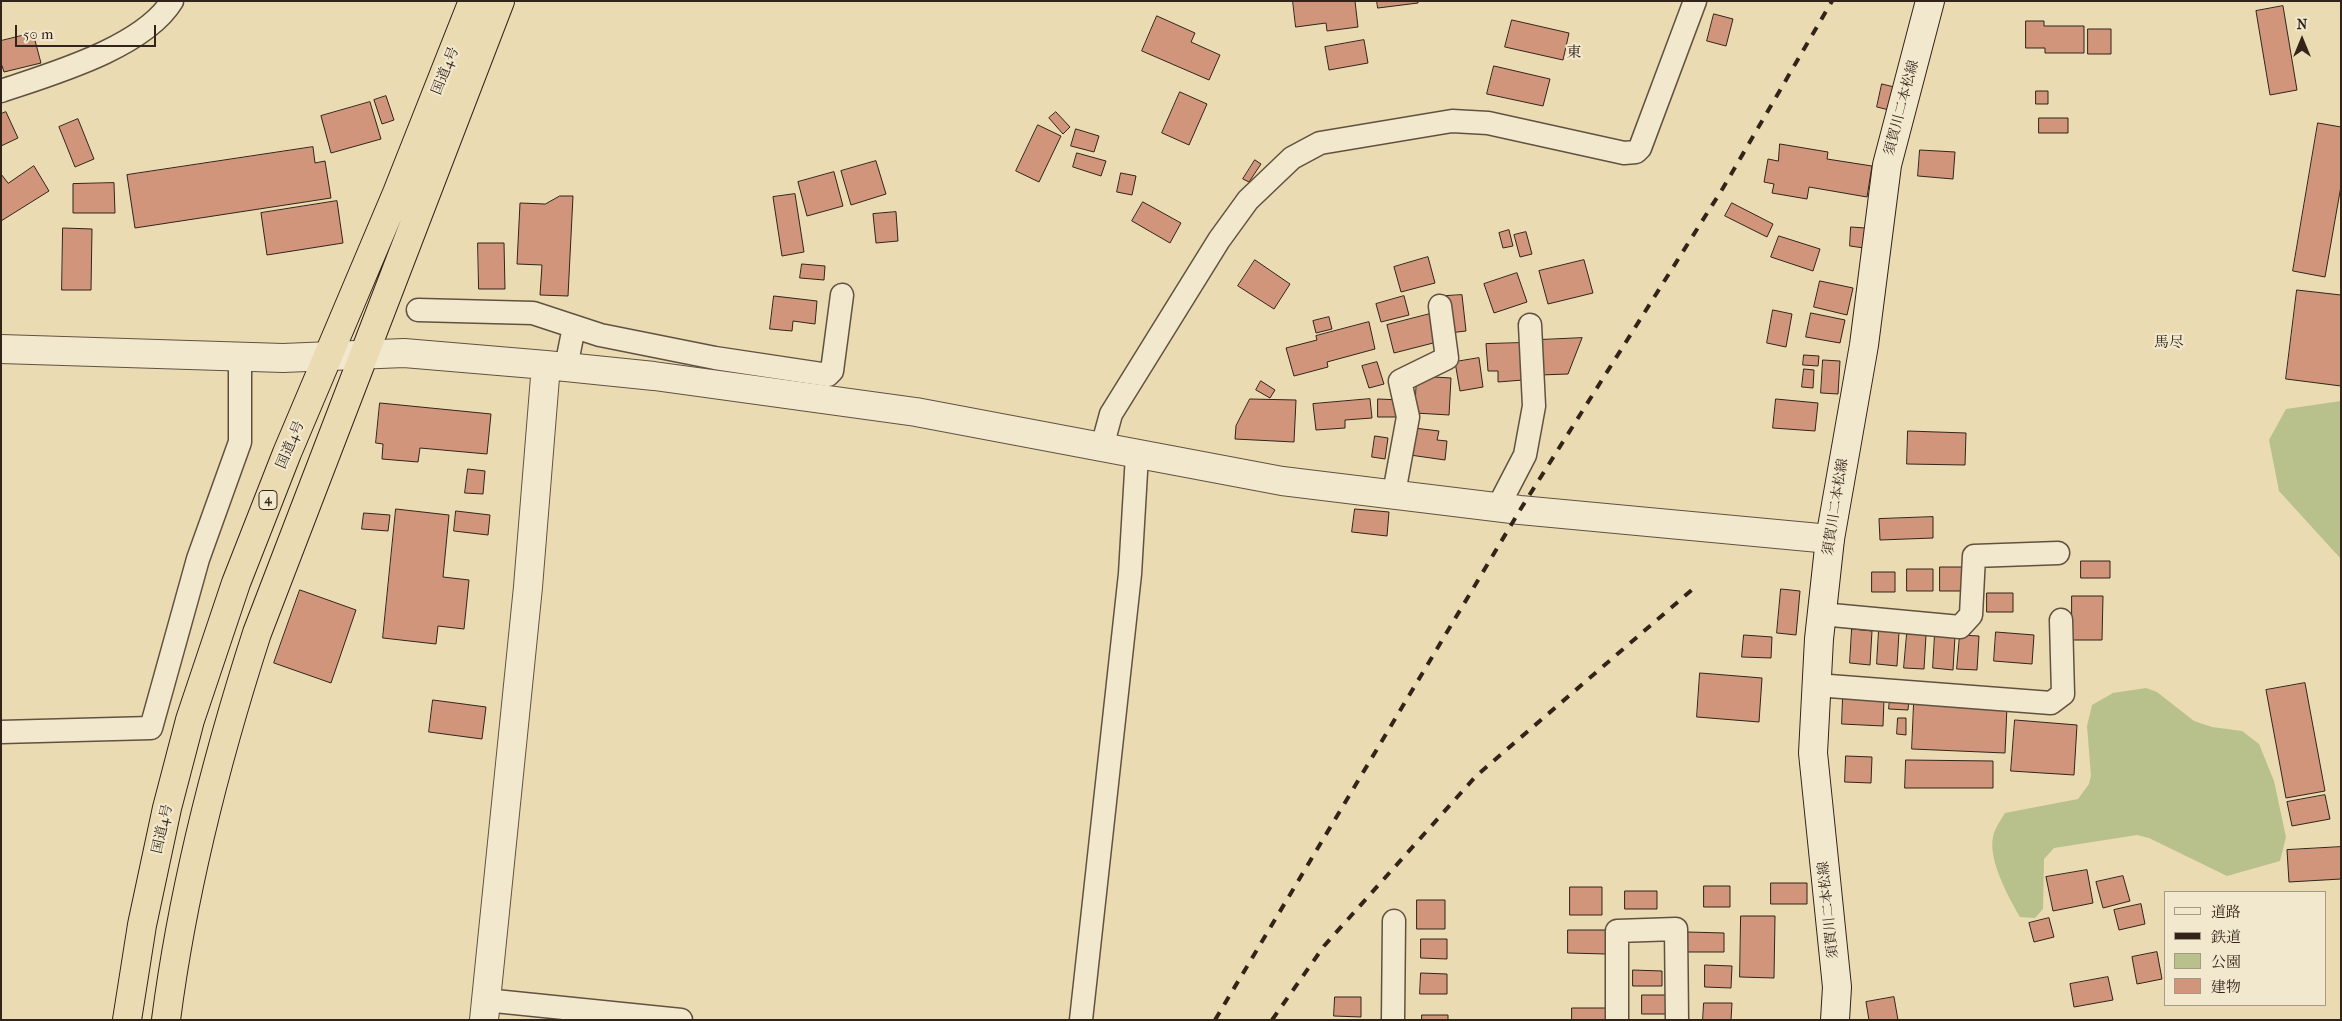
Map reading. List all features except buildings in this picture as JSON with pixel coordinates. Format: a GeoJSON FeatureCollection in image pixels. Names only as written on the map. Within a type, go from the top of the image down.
{"type":"FeatureCollection","features":[{"type":"Feature","properties":{"kind":"highway","name":"国道4号"},"geometry":{"type":"LineString","coordinates":[[126,1020],[142,925],[167,808],[190,720],[236,583],[287,453],[330,355],[473,1]]}},
{"type":"Feature","properties":{"kind":"highway","name":"国道4号"},"geometry":{"type":"LineString","coordinates":[[166,1020],[174,960],[192,871],[236,699],[257,634],[365,354],[396,267],[500,1]]}},
{"type":"Feature","properties":{"kind":"street"},"geometry":{"type":"LineString","coordinates":[[1,91],[70,67],[121,44],[146,28],[172,1]]}},
{"type":"Feature","properties":{"kind":"street"},"geometry":{"type":"LineString","coordinates":[[1102,447],[1111,414],[1218,240],[1248,200],[1292,158],[1320,143],[1452,122],[1488,123],[1624,153],[1636,152],[1640,148],[1695,1]]}},
{"type":"Feature","properties":{"kind":"street","name":"須賀川二本松線"},"geometry":{"type":"LineString","coordinates":[[1835,1020],[1837,988],[1812,752],[1822,614],[1830,538],[1864,345],[1887,165],[1930,1]]}},
{"type":"Feature","properties":{"kind":"street"},"geometry":{"type":"LineString","coordinates":[[418,310],[533,313],[600,335],[715,358],[828,375],[832,371],[842,295]]}},
{"type":"Feature","properties":{"kind":"street"},"geometry":{"type":"LineString","coordinates":[[1394,493],[1408,417],[1400,381],[1447,358],[1440,306]]}},
{"type":"Feature","properties":{"kind":"street"},"geometry":{"type":"LineString","coordinates":[[1498,507],[1525,455],[1534,406],[1530,326]]}},
{"type":"Feature","properties":{"kind":"street"},"geometry":{"type":"LineString","coordinates":[[574,327],[556,366],[528,587],[484,1010],[681,1020]]}},
{"type":"Feature","properties":{"kind":"street"},"geometry":{"type":"LineString","coordinates":[[1,349],[302,358],[330,355],[404,353],[654,376],[916,412],[1282,481],[1498,507],[1830,538]]}},
{"type":"Feature","properties":{"kind":"street"},"geometry":{"type":"LineString","coordinates":[[1,732],[151,728],[198,560],[240,442],[240,356]]}},
{"type":"Feature","properties":{"kind":"street"},"geometry":{"type":"LineString","coordinates":[[1082,1020],[1130,574],[1137,455]]}},
{"type":"Feature","properties":{"kind":"street"},"geometry":{"type":"LineString","coordinates":[[1822,614],[1960,627],[1971,615],[1974,556],[2058,553]]}},
{"type":"Feature","properties":{"kind":"street"},"geometry":{"type":"LineString","coordinates":[[1816,685],[2051,703],[2063,694],[2061,620]]}},
{"type":"Feature","properties":{"kind":"street"},"geometry":{"type":"LineString","coordinates":[[1394,921],[1394,1020]]}},
{"type":"Feature","properties":{"kind":"street"},"geometry":{"type":"LineString","coordinates":[[1618,1020],[1616,931],[1676,929],[1677,1020]]}},
{"type":"Feature","properties":{"kind":"green space"},"geometry":{"type":"Polygon","coordinates":[[[2341,401],[2341,559],[2279,491],[2269,440],[2286,409],[2341,401]]]}},
{"type":"Feature","properties":{"kind":"green space"},"geometry":{"type":"Polygon","coordinates":[[[2146,688],[2157,692],[2194,721],[2212,727],[2242,731],[2259,744],[2274,781],[2286,837],[2280,861],[2227,876],[2149,838],[2137,835],[2054,848],[2044,859],[2043,909],[2035,918],[2020,917],[2010,900],[1996,867],[1992,846],[1993,837],[1998,825],[2005,813],[2078,799],[2089,784],[2091,776],[2087,726],[2092,705],[2113,693],[2146,688]]]}},
{"type":"Feature","properties":{"kind":"railway"},"geometry":{"type":"LineString","coordinates":[[1215,1020],[1520,510],[1723,188],[1832,1]]}},
{"type":"Feature","properties":{"kind":"railway"},"geometry":{"type":"LineString","coordinates":[[1272,1020],[1324,946],[1476,776],[1694,588]]}},
{"type":"Feature","properties":{"kind":"district","name":"東"},"geometry":{"type":"Point","coordinates":[1574,53]}},
{"type":"Feature","properties":{"kind":"district","name":"馬尽"},"geometry":{"type":"Point","coordinates":[2169,343]}}]}
